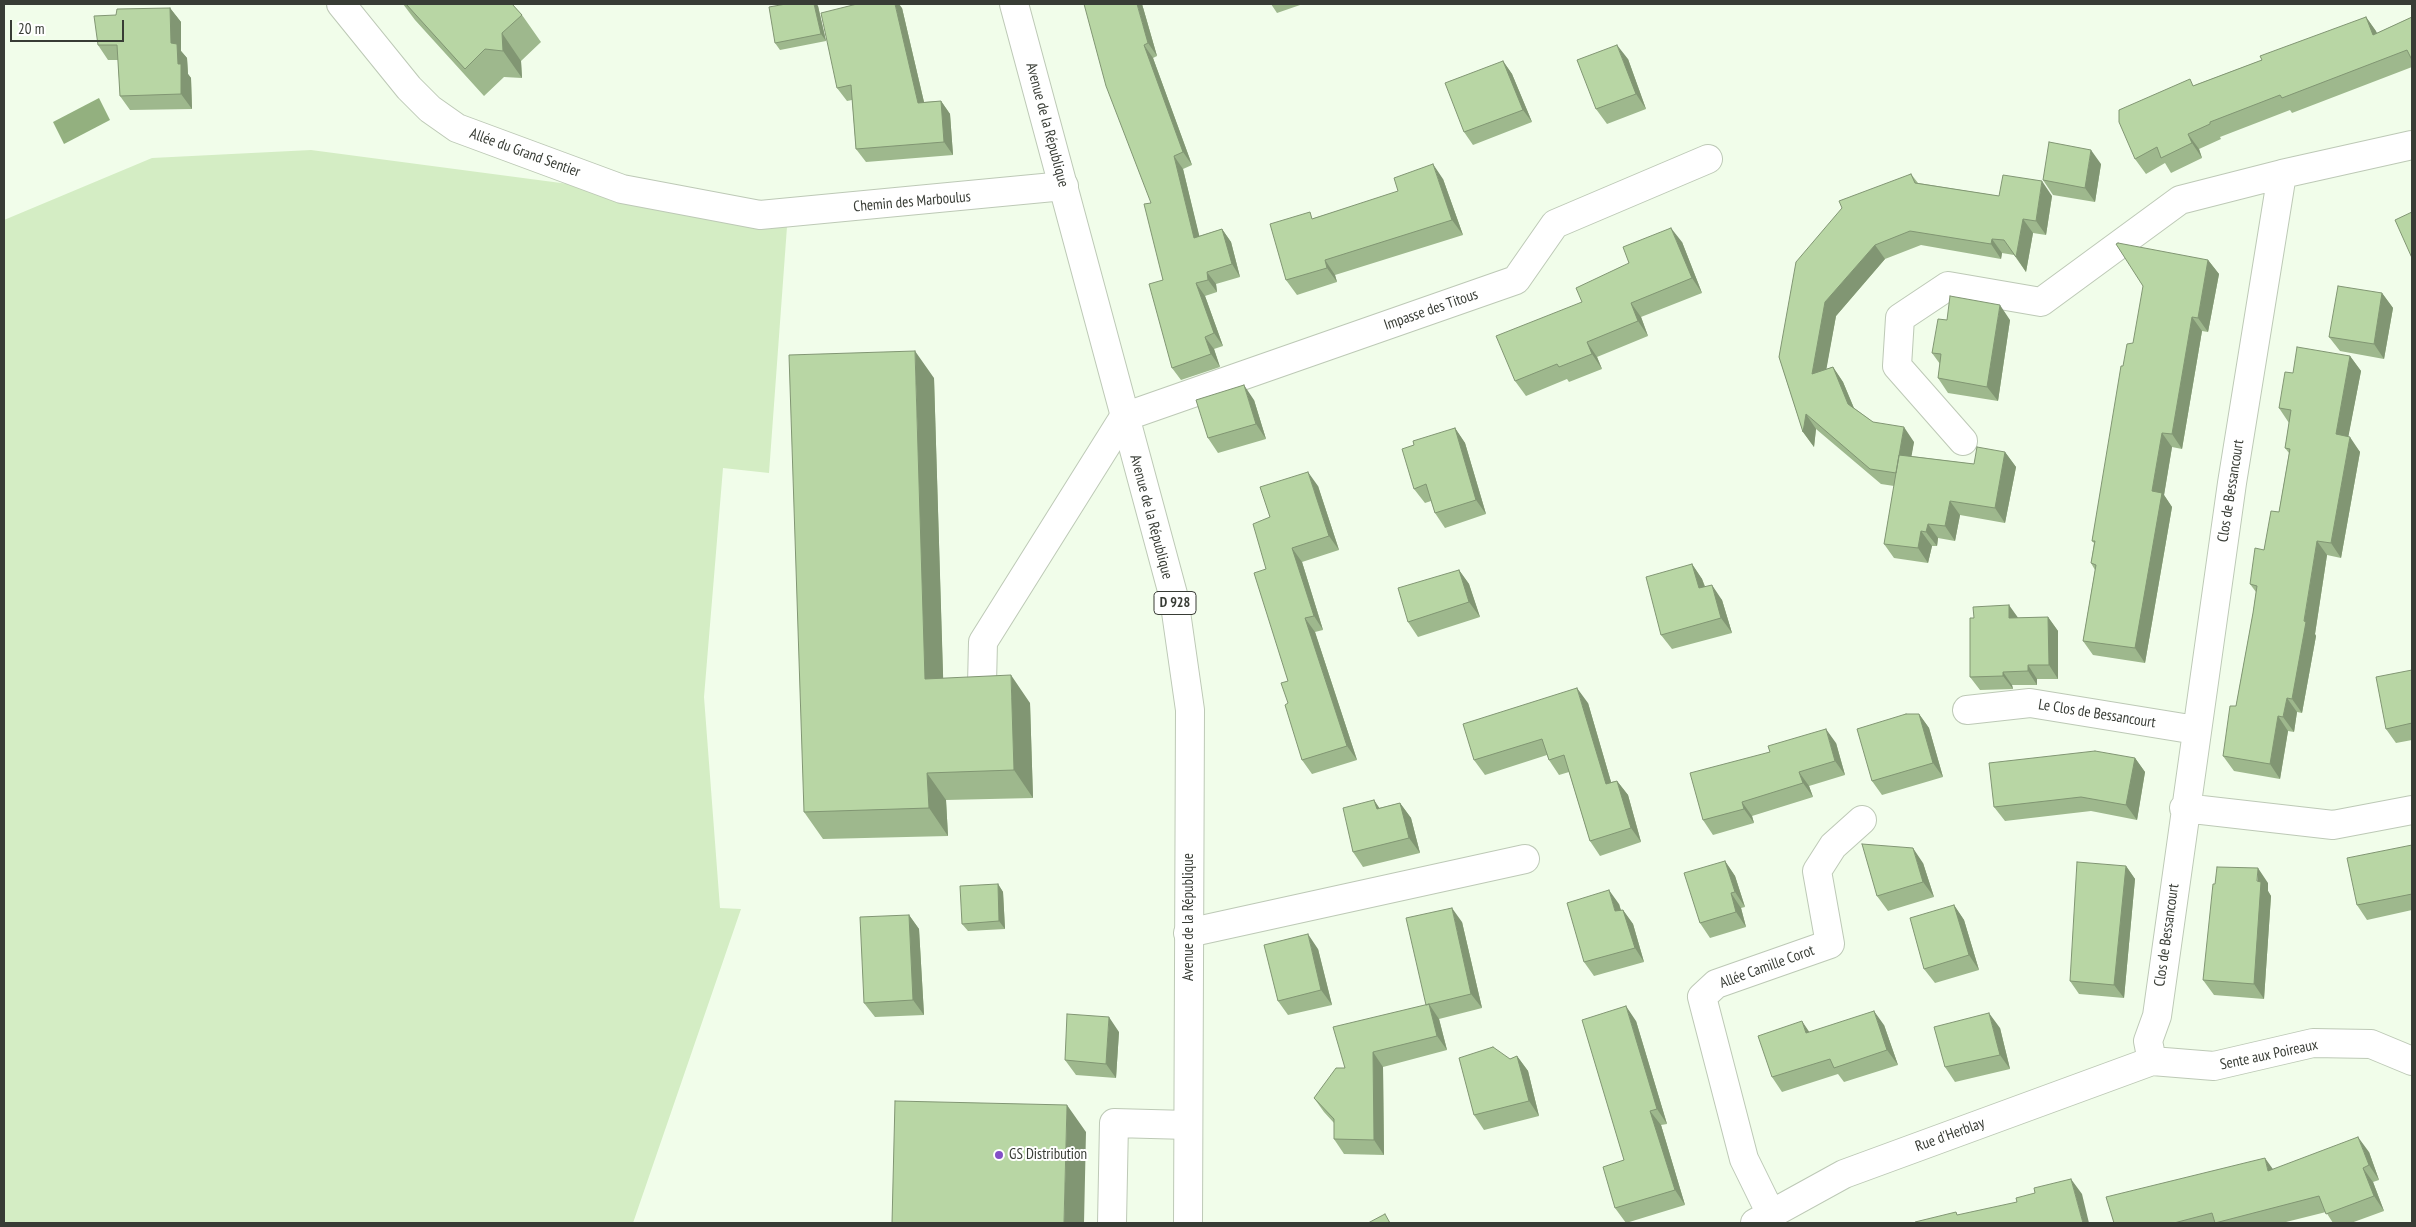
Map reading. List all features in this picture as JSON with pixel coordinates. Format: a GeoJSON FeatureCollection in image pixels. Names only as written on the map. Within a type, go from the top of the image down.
{"type":"FeatureCollection","features":[{"type":"Feature","properties":{"kind":"street","name":"Allée du Grand Sentier"},"geometry":{"type":"LineString","coordinates":[[341,4],[409,88],[430,109],[457,128],[622,189],[760,215]]}},
{"type":"Feature","properties":{"kind":"street","name":"Avenue de la République"},"geometry":{"type":"LineString","coordinates":[[1014,4],[1174,598],[1190,710],[1188,1223]]}},
{"type":"Feature","properties":{"kind":"street"},"geometry":{"type":"LineString","coordinates":[[1963,440],[1897,366],[1900,318],[1948,286],[2041,302],[2180,200],[2282,174],[2412,145]]}},
{"type":"Feature","properties":{"kind":"street","name":"Impasse des Titous"},"geometry":{"type":"LineString","coordinates":[[1124,417],[1516,280],[1555,224],[1708,159]]}},
{"type":"Feature","properties":{"kind":"street","name":"Clos de Bessancourt"},"geometry":{"type":"LineString","coordinates":[[2152,1061],[2148,1041],[2156,1016],[2184,808],[2233,474],[2282,174]]}},
{"type":"Feature","properties":{"kind":"street","name":"Chemin des Marboulus"},"geometry":{"type":"LineString","coordinates":[[760,215],[1064,186]]}},
{"type":"Feature","properties":{"kind":"street"},"geometry":{"type":"LineString","coordinates":[[982,684],[983,642],[1124,417]]}},
{"type":"Feature","properties":{"kind":"street","name":"Le Clos de Bessancourt"},"geometry":{"type":"LineString","coordinates":[[1967,710],[2030,703],[2196,730]]}},
{"type":"Feature","properties":{"kind":"street"},"geometry":{"type":"LineString","coordinates":[[2184,808],[2333,825],[2412,810]]}},
{"type":"Feature","properties":{"kind":"street","name":"Allée Camille Corot"},"geometry":{"type":"LineString","coordinates":[[1763,1219],[1744,1159],[1702,997],[1716,984],[1830,944],[1817,871],[1833,846],[1862,820]]}},
{"type":"Feature","properties":{"kind":"street"},"geometry":{"type":"LineString","coordinates":[[1188,932],[1525,859]]}},
{"type":"Feature","properties":{"kind":"street","name":"Sente aux Poireaux"},"geometry":{"type":"LineString","coordinates":[[2152,1061],[2214,1066],[2313,1043],[2371,1044],[2412,1062]]}},
{"type":"Feature","properties":{"kind":"street","name":"Rue d'Herblay"},"geometry":{"type":"LineString","coordinates":[[1763,1219],[1844,1174],[2152,1061]]}},
{"type":"Feature","properties":{"kind":"street"},"geometry":{"type":"LineString","coordinates":[[1112,1223],[1114,1123],[1188,1125]]}},
{"type":"Feature","properties":{"kind":"shaded area"},"geometry":{"type":"Polygon","coordinates":[[[99,98],[110,120],[64,144],[53,122],[99,98]]]}},
{"type":"Feature","properties":{"kind":"shaded area"},"geometry":{"type":"Polygon","coordinates":[[[311,150],[788,213],[769,473],[723,468],[704,697],[720,908],[741,909],[633,1223],[4,1223],[4,220],[152,158],[311,150]]]}},
{"type":"Feature","properties":{"kind":"building"},"geometry":{"type":"Polygon","coordinates":[[[406,4],[512,4],[522,15],[502,33],[503,51],[485,49],[465,69],[406,4]]]}},
{"type":"Feature","properties":{"kind":"building"},"geometry":{"type":"Polygon","coordinates":[[[786,4],[814,4],[821,34],[775,43],[769,7],[786,4]]]}},
{"type":"Feature","properties":{"kind":"building"},"geometry":{"type":"Polygon","coordinates":[[[857,4],[895,4],[918,103],[941,101],[944,142],[856,149],[851,85],[837,88],[821,13],[857,4]]]}},
{"type":"Feature","properties":{"kind":"building"},"geometry":{"type":"Polygon","coordinates":[[[1084,4],[1137,4],[1148,43],[1144,45],[1183,152],[1174,156],[1194,238],[1222,229],[1232,264],[1207,272],[1208,280],[1196,283],[1214,333],[1205,337],[1211,354],[1172,368],[1149,284],[1163,280],[1144,204],[1151,203],[1106,86],[1084,4]]]}},
{"type":"Feature","properties":{"kind":"building"},"geometry":{"type":"Polygon","coordinates":[[[170,8],[171,43],[177,44],[178,64],[181,64],[181,94],[120,96],[117,45],[98,45],[94,16],[116,15],[117,9],[170,8]]]}},
{"type":"Feature","properties":{"kind":"building"},"geometry":{"type":"Polygon","coordinates":[[[2366,17],[2373,35],[2412,17],[2412,60],[2407,50],[2282,98],[2280,95],[2210,122],[2210,124],[2188,134],[2192,143],[2161,158],[2157,147],[2135,159],[2119,122],[2119,110],[2190,79],[2193,86],[2262,60],[2260,56],[2366,17]]]}},
{"type":"Feature","properties":{"kind":"building"},"geometry":{"type":"Polygon","coordinates":[[[1617,45],[1636,94],[1596,109],[1577,60],[1617,45]]]}},
{"type":"Feature","properties":{"kind":"building"},"geometry":{"type":"Polygon","coordinates":[[[1503,61],[1523,110],[1464,132],[1445,83],[1503,61]]]}},
{"type":"Feature","properties":{"kind":"building"},"geometry":{"type":"Polygon","coordinates":[[[2049,142],[2091,150],[2085,188],[2043,180],[2049,142]]]}},
{"type":"Feature","properties":{"kind":"building"},"geometry":{"type":"Polygon","coordinates":[[[1433,164],[1452,220],[1325,260],[1327,268],[1286,280],[1270,224],[1310,212],[1312,219],[1398,191],[1394,178],[1433,164]]]}},
{"type":"Feature","properties":{"kind":"building"},"geometry":{"type":"Polygon","coordinates":[[[1911,174],[1915,183],[1999,196],[2003,175],[2042,181],[2036,221],[2023,219],[2016,257],[2004,240],[1992,239],[1991,244],[1910,231],[1875,245],[1825,302],[1812,374],[1833,367],[1848,404],[1873,422],[1904,427],[1896,473],[1870,469],[1806,414],[1803,432],[1779,357],[1796,262],[1842,208],[1839,201],[1911,174]]]}},
{"type":"Feature","properties":{"kind":"building"},"geometry":{"type":"Polygon","coordinates":[[[2412,212],[2412,258],[2395,220],[2412,212]]]}},
{"type":"Feature","properties":{"kind":"building"},"geometry":{"type":"Polygon","coordinates":[[[1671,228],[1692,278],[1631,303],[1638,321],[1587,342],[1592,354],[1559,367],[1557,364],[1515,381],[1496,336],[1582,302],[1576,288],[1629,263],[1623,247],[1671,228]]]}},
{"type":"Feature","properties":{"kind":"building"},"geometry":{"type":"Polygon","coordinates":[[[2116,244],[2208,260],[2198,318],[2192,317],[2172,434],[2162,433],[2152,491],[2162,493],[2135,648],[2083,641],[2096,565],[2091,563],[2095,541],[2092,541],[2121,366],[2123,366],[2127,344],[2133,343],[2143,286],[2116,244]]]}},
{"type":"Feature","properties":{"kind":"building"},"geometry":{"type":"Polygon","coordinates":[[[2338,286],[2382,293],[2374,344],[2329,337],[2338,286]]]}},
{"type":"Feature","properties":{"kind":"building"},"geometry":{"type":"Polygon","coordinates":[[[1950,296],[2000,305],[1987,387],[1938,378],[1941,354],[1932,353],[1938,319],[1947,320],[1950,296]]]}},
{"type":"Feature","properties":{"kind":"building"},"geometry":{"type":"Polygon","coordinates":[[[2297,347],[2350,356],[2336,434],[2350,437],[2331,543],[2317,541],[2304,621],[2306,622],[2292,699],[2287,698],[2283,717],[2278,716],[2270,764],[2223,756],[2230,706],[2236,706],[2253,613],[2257,586],[2250,584],[2255,548],[2264,550],[2271,511],[2279,512],[2290,449],[2285,448],[2291,410],[2279,408],[2285,372],[2293,373],[2297,347]]]}},
{"type":"Feature","properties":{"kind":"building"},"geometry":{"type":"Polygon","coordinates":[[[915,351],[925,679],[1011,675],[1014,770],[927,773],[929,808],[804,812],[789,355],[915,351]]]}},
{"type":"Feature","properties":{"kind":"building"},"geometry":{"type":"Polygon","coordinates":[[[1244,385],[1256,424],[1208,438],[1196,400],[1244,385]]]}},
{"type":"Feature","properties":{"kind":"building"},"geometry":{"type":"Polygon","coordinates":[[[1455,428],[1476,500],[1435,513],[1426,484],[1414,489],[1402,449],[1414,445],[1413,441],[1455,428]]]}},
{"type":"Feature","properties":{"kind":"building"},"geometry":{"type":"Polygon","coordinates":[[[1977,447],[2005,452],[1995,508],[1950,501],[1945,526],[1928,524],[1926,532],[1921,531],[1918,548],[1884,544],[1899,455],[1974,464],[1977,447]]]}},
{"type":"Feature","properties":{"kind":"building"},"geometry":{"type":"Polygon","coordinates":[[[1308,472],[1329,536],[1292,548],[1314,616],[1305,618],[1347,746],[1302,760],[1285,705],[1288,703],[1281,683],[1288,681],[1254,573],[1266,569],[1253,524],[1270,517],[1260,487],[1308,472]]]}},
{"type":"Feature","properties":{"kind":"building"},"geometry":{"type":"Polygon","coordinates":[[[1692,564],[1699,588],[1712,585],[1721,618],[1661,635],[1646,577],[1692,564]]]}},
{"type":"Feature","properties":{"kind":"building"},"geometry":{"type":"Polygon","coordinates":[[[1459,570],[1469,602],[1408,622],[1398,588],[1459,570]]]}},
{"type":"Feature","properties":{"kind":"building"},"geometry":{"type":"Polygon","coordinates":[[[2009,605],[2009,618],[2048,617],[2049,665],[2028,665],[2028,671],[2003,672],[2003,676],[1970,677],[1970,618],[1974,618],[1973,607],[2009,605]]]}},
{"type":"Feature","properties":{"kind":"building"},"geometry":{"type":"Polygon","coordinates":[[[2412,670],[2412,723],[2386,729],[2376,677],[2412,670]]]}},
{"type":"Feature","properties":{"kind":"building"},"geometry":{"type":"Polygon","coordinates":[[[1577,688],[1606,784],[1617,781],[1631,828],[1590,841],[1564,755],[1549,760],[1542,739],[1474,760],[1463,724],[1577,688]]]}},
{"type":"Feature","properties":{"kind":"building"},"geometry":{"type":"Polygon","coordinates":[[[1906,714],[1919,714],[1933,763],[1872,781],[1857,729],[1906,714]]]}},
{"type":"Feature","properties":{"kind":"building"},"geometry":{"type":"Polygon","coordinates":[[[1826,729],[1835,761],[1799,772],[1803,783],[1742,802],[1744,809],[1703,820],[1690,773],[1770,752],[1768,746],[1826,729]]]}},
{"type":"Feature","properties":{"kind":"building"},"geometry":{"type":"Polygon","coordinates":[[[2095,751],[2135,758],[2126,805],[2081,797],[1994,807],[1989,763],[2095,751]]]}},
{"type":"Feature","properties":{"kind":"building"},"geometry":{"type":"Polygon","coordinates":[[[1374,800],[1377,809],[1400,803],[1409,838],[1353,852],[1343,808],[1374,800]]]}},
{"type":"Feature","properties":{"kind":"building"},"geometry":{"type":"Polygon","coordinates":[[[1862,844],[1913,848],[1923,882],[1877,896],[1862,844]]]}},
{"type":"Feature","properties":{"kind":"building"},"geometry":{"type":"Polygon","coordinates":[[[2412,845],[2412,894],[2357,905],[2347,858],[2412,845]]]}},
{"type":"Feature","properties":{"kind":"building"},"geometry":{"type":"Polygon","coordinates":[[[1725,861],[1735,892],[1731,893],[1736,912],[1700,923],[1684,873],[1725,861]]]}},
{"type":"Feature","properties":{"kind":"building"},"geometry":{"type":"Polygon","coordinates":[[[2077,862],[2126,866],[2114,985],[2070,981],[2077,862]]]}},
{"type":"Feature","properties":{"kind":"building"},"geometry":{"type":"Polygon","coordinates":[[[2217,867],[2258,868],[2257,881],[2261,882],[2254,984],[2203,980],[2213,884],[2215,884],[2217,867]]]}},
{"type":"Feature","properties":{"kind":"building"},"geometry":{"type":"Polygon","coordinates":[[[998,884],[999,921],[962,924],[960,886],[998,884]]]}},
{"type":"Feature","properties":{"kind":"building"},"geometry":{"type":"Polygon","coordinates":[[[1609,890],[1615,911],[1623,910],[1635,948],[1584,962],[1567,903],[1609,890]]]}},
{"type":"Feature","properties":{"kind":"building"},"geometry":{"type":"Polygon","coordinates":[[[1954,905],[1969,955],[1924,969],[1910,918],[1954,905]]]}},
{"type":"Feature","properties":{"kind":"building"},"geometry":{"type":"Polygon","coordinates":[[[1452,908],[1471,994],[1426,1005],[1406,918],[1452,908]]]}},
{"type":"Feature","properties":{"kind":"building"},"geometry":{"type":"Polygon","coordinates":[[[909,915],[913,1000],[864,1003],[860,917],[909,915]]]}},
{"type":"Feature","properties":{"kind":"building"},"geometry":{"type":"Polygon","coordinates":[[[1308,934],[1321,990],[1278,1001],[1264,945],[1308,934]]]}},
{"type":"Feature","properties":{"kind":"building"},"geometry":{"type":"Polygon","coordinates":[[[1429,1004],[1437,1036],[1373,1052],[1374,1140],[1334,1139],[1334,1119],[1314,1098],[1336,1068],[1345,1068],[1333,1027],[1429,1004]]]}},
{"type":"Feature","properties":{"kind":"building"},"geometry":{"type":"Polygon","coordinates":[[[1626,1006],[1657,1109],[1650,1111],[1675,1190],[1615,1208],[1603,1167],[1624,1160],[1582,1020],[1626,1006]]]}},
{"type":"Feature","properties":{"kind":"building"},"geometry":{"type":"Polygon","coordinates":[[[1874,1011],[1887,1050],[1834,1068],[1830,1059],[1772,1077],[1758,1036],[1802,1021],[1806,1033],[1874,1011]]]}},
{"type":"Feature","properties":{"kind":"building"},"geometry":{"type":"Polygon","coordinates":[[[1989,1013],[2000,1055],[1945,1067],[1934,1027],[1989,1013]]]}},
{"type":"Feature","properties":{"kind":"building"},"geometry":{"type":"Polygon","coordinates":[[[1067,1014],[1109,1017],[1106,1064],[1065,1060],[1067,1014]]]}},
{"type":"Feature","properties":{"kind":"building"},"geometry":{"type":"Polygon","coordinates":[[[1493,1047],[1510,1059],[1517,1056],[1529,1101],[1474,1115],[1459,1058],[1493,1047]]]}},
{"type":"Feature","properties":{"kind":"building","name":"GS Distribution"},"geometry":{"type":"Polygon","coordinates":[[[895,1101],[1067,1105],[1064,1223],[892,1223],[895,1101]]]}},
{"type":"Feature","properties":{"kind":"building"},"geometry":{"type":"Polygon","coordinates":[[[2358,1137],[2369,1165],[2363,1168],[2374,1196],[2326,1214],[2319,1196],[2215,1223],[2212,1213],[2174,1223],[2114,1223],[2106,1197],[2265,1158],[2268,1171],[2358,1137]]]}},
{"type":"Feature","properties":{"kind":"building"},"geometry":{"type":"Polygon","coordinates":[[[2071,1179],[2083,1223],[1915,1222],[1956,1212],[1957,1215],[2017,1202],[2016,1198],[2035,1193],[2034,1188],[2071,1179]]]}},
{"type":"Feature","properties":{"kind":"building"},"geometry":{"type":"Polygon","coordinates":[[[1385,1214],[1390,1223],[1368,1223],[1385,1214]]]}},
{"type":"Feature","properties":{"kind":"place","name":"GS Distribution"},"geometry":{"type":"Point","coordinates":[999,1155]}}]}
